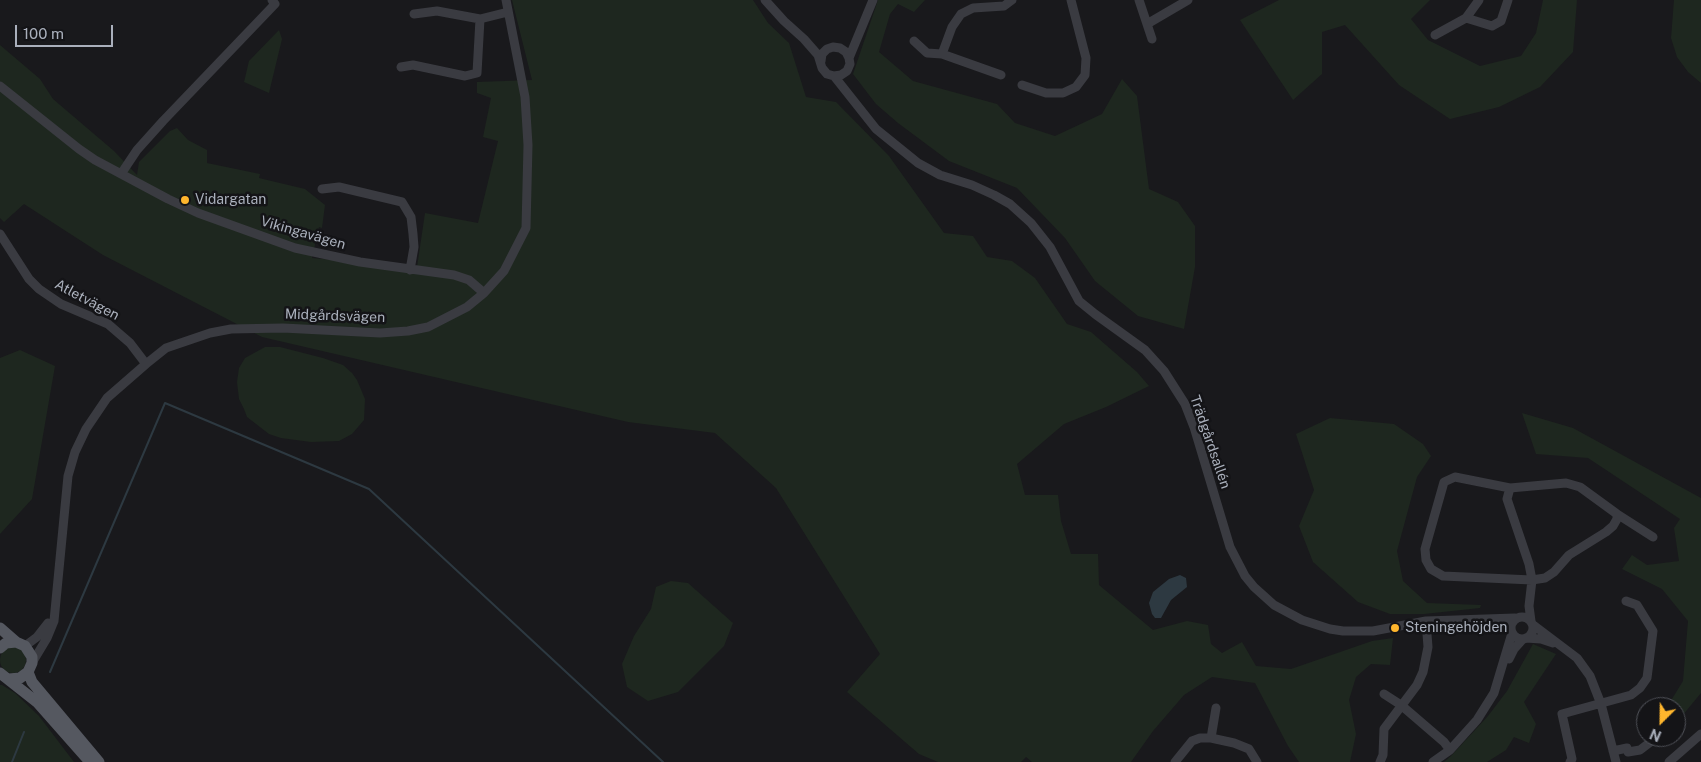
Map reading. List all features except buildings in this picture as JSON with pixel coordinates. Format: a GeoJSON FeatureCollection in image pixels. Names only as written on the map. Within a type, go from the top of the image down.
{"type":"FeatureCollection","features":[{"type":"Feature","properties":{"kind":"main road"},"geometry":{"type":"LineString","coordinates":[[0,628],[30,651],[32,682],[99,762]]}},
{"type":"Feature","properties":{"kind":"main road"},"geometry":{"type":"LineString","coordinates":[[0,648],[6,643],[20,644]]}},
{"type":"Feature","properties":{"kind":"main road"},"geometry":{"type":"LineString","coordinates":[[3,676],[20,678],[30,667]]}},
{"type":"Feature","properties":{"kind":"main road"},"geometry":{"type":"LineString","coordinates":[[3,676],[38,703],[90,762]]}},
{"type":"Feature","properties":{"kind":"street"},"geometry":{"type":"LineString","coordinates":[[121,174],[137,150],[163,121],[275,4],[272,0]]}},
{"type":"Feature","properties":{"kind":"street","name":"Midgårdsvägen"},"geometry":{"type":"LineString","coordinates":[[30,667],[54,621],[68,476],[75,452],[86,429],[107,398],[146,364],[166,348],[210,332],[232,329],[283,328],[380,333],[428,327],[467,307],[484,293],[504,271],[526,228],[528,145],[525,97],[506,0]]}},
{"type":"Feature","properties":{"kind":"street"},"geometry":{"type":"LineString","coordinates":[[765,0],[804,39],[821,61]]}},
{"type":"Feature","properties":{"kind":"street"},"geometry":{"type":"LineString","coordinates":[[849,58],[873,0]]}},
{"type":"Feature","properties":{"kind":"street"},"geometry":{"type":"LineString","coordinates":[[942,54],[952,27],[961,14],[973,8],[1004,6],[1012,0]]}},
{"type":"Feature","properties":{"kind":"street"},"geometry":{"type":"LineString","coordinates":[[1022,85],[1046,93],[1063,93],[1076,87],[1085,75],[1086,58],[1071,0]]}},
{"type":"Feature","properties":{"kind":"street"},"geometry":{"type":"LineString","coordinates":[[1139,0],[1152,39]]}},
{"type":"Feature","properties":{"kind":"street"},"geometry":{"type":"LineString","coordinates":[[1147,24],[1188,0]]}},
{"type":"Feature","properties":{"kind":"street"},"geometry":{"type":"LineString","coordinates":[[1435,35],[1466,18],[1478,0]]}},
{"type":"Feature","properties":{"kind":"street"},"geometry":{"type":"LineString","coordinates":[[1466,18],[1492,26],[1501,21],[1508,0]]}},
{"type":"Feature","properties":{"kind":"street"},"geometry":{"type":"LineString","coordinates":[[414,14],[437,11],[480,19],[508,12]]}},
{"type":"Feature","properties":{"kind":"street"},"geometry":{"type":"LineString","coordinates":[[401,67],[413,65],[465,76],[478,73],[480,19]]}},
{"type":"Feature","properties":{"kind":"street"},"geometry":{"type":"LineString","coordinates":[[840,48],[862,30]]}},
{"type":"Feature","properties":{"kind":"street"},"geometry":{"type":"LineString","coordinates":[[804,39],[827,50]]}},
{"type":"Feature","properties":{"kind":"street"},"geometry":{"type":"LineString","coordinates":[[914,41],[927,53],[942,54],[1001,74]]}},
{"type":"Feature","properties":{"kind":"street"},"geometry":{"type":"LineString","coordinates":[[834,47],[840,48],[846,52],[849,58],[850,64],[847,71],[841,75],[827,74],[822,68],[822,54],[834,47]]}},
{"type":"Feature","properties":{"kind":"street","name":"Trädgårdsallén"},"geometry":{"type":"LineString","coordinates":[[847,71],[846,78],[853,100]]}},
{"type":"Feature","properties":{"kind":"street","name":"Trädgårdsallén"},"geometry":{"type":"LineString","coordinates":[[834,76],[876,130],[918,163],[940,175],[972,185],[1010,204],[1031,223],[1050,247],[1080,301],[1145,350],[1164,371],[1185,404],[1194,427],[1230,547],[1245,576],[1254,587],[1274,604],[1302,620],[1343,631],[1373,631],[1426,620],[1517,618]]}},
{"type":"Feature","properties":{"kind":"street","name":"Vikingavägen"},"geometry":{"type":"LineString","coordinates":[[0,86],[78,149],[121,174],[198,213],[295,248],[360,262],[454,275],[469,280],[484,293]]}},
{"type":"Feature","properties":{"kind":"street"},"geometry":{"type":"LineString","coordinates":[[322,189],[339,188],[402,202],[411,217],[414,247],[410,270]]}},
{"type":"Feature","properties":{"kind":"street","name":"Atletvägen"},"geometry":{"type":"LineString","coordinates":[[0,234],[29,279],[39,290],[61,304],[108,324],[130,343],[146,364]]}},
{"type":"Feature","properties":{"kind":"street"},"geometry":{"type":"LineString","coordinates":[[1617,514],[1617,519],[1613,526],[1569,555],[1554,572],[1545,578],[1532,580],[1443,576],[1431,569],[1426,560],[1425,549],[1444,482],[1454,477],[1510,488],[1566,483],[1580,487],[1653,537]]}},
{"type":"Feature","properties":{"kind":"street"},"geometry":{"type":"LineString","coordinates":[[1434,762],[1450,750],[1477,720],[1494,693],[1514,649],[1531,633],[1530,593],[1532,580],[1529,564],[1507,499],[1510,488]]}},
{"type":"Feature","properties":{"kind":"street"},"geometry":{"type":"LineString","coordinates":[[1501,675],[1511,632],[1511,624],[1517,618],[1530,593]]}},
{"type":"Feature","properties":{"kind":"street"},"geometry":{"type":"LineString","coordinates":[[1570,762],[1572,759],[1562,714],[1631,695],[1640,688],[1647,678],[1653,631],[1637,605],[1626,601]]}},
{"type":"Feature","properties":{"kind":"street","name":"Midgårdsvägen"},"geometry":{"type":"LineString","coordinates":[[20,644],[33,642],[43,631],[55,607]]}},
{"type":"Feature","properties":{"kind":"street"},"geometry":{"type":"LineString","coordinates":[[1517,618],[1525,617],[1577,658],[1590,676],[1601,704],[1616,762]]}},
{"type":"Feature","properties":{"kind":"street","name":"Trädgårdsallén"},"geometry":{"type":"LineString","coordinates":[[1474,619],[1511,632]]}},
{"type":"Feature","properties":{"kind":"street"},"geometry":{"type":"LineString","coordinates":[[1380,762],[1383,755],[1384,729],[1416,685],[1425,666],[1428,647],[1426,620]]}},
{"type":"Feature","properties":{"kind":"street"},"geometry":{"type":"LineString","coordinates":[[1511,632],[1516,638],[1541,639],[1563,647]]}},
{"type":"Feature","properties":{"kind":"street"},"geometry":{"type":"LineString","coordinates":[[1384,694],[1444,742],[1450,750]]}},
{"type":"Feature","properties":{"kind":"street"},"geometry":{"type":"LineString","coordinates":[[1211,738],[1216,708]]}},
{"type":"Feature","properties":{"kind":"street"},"geometry":{"type":"LineString","coordinates":[[1669,762],[1701,734]]}},
{"type":"Feature","properties":{"kind":"street"},"geometry":{"type":"LineString","coordinates":[[1175,762],[1192,741],[1200,738],[1211,738],[1234,743],[1249,749],[1257,762]]}},
{"type":"Feature","properties":{"kind":"street"},"geometry":{"type":"LineString","coordinates":[[1613,750],[1627,748],[1628,752],[1640,750],[1644,747]]}},
{"type":"Feature","properties":{"kind":"shaded area"},"geometry":{"type":"Polygon","coordinates":[[[512,0],[753,0],[768,23],[789,43],[806,97],[836,102],[889,156],[944,233],[973,236],[987,257],[1012,261],[1035,278],[1067,324],[1091,332],[1137,372],[1149,386],[1106,407],[1064,424],[1017,464],[1025,495],[1058,495],[1061,521],[1071,554],[1098,554],[1099,585],[1153,630],[1187,621],[1208,625],[1211,644],[1222,653],[1242,642],[1256,666],[1291,669],[1372,641],[1393,638],[1390,665],[1371,664],[1356,677],[1349,700],[1356,734],[1350,762],[1299,762],[1288,746],[1255,683],[1212,677],[1184,695],[1153,731],[1131,762],[1032,762],[1026,757],[1021,762],[938,762],[919,754],[847,692],[880,654],[776,488],[715,433],[628,422],[262,337],[103,255],[24,204],[4,222],[0,218],[0,45],[40,79],[53,99],[114,151],[137,175],[139,162],[170,131],[177,128],[188,140],[207,150],[207,163],[260,174],[259,178],[305,189],[325,205],[322,228],[319,227],[312,258],[417,267],[425,213],[478,223],[498,141],[483,137],[491,98],[477,93],[477,82],[532,80],[512,0]]]}},
{"type":"Feature","properties":{"kind":"shaded area"},"geometry":{"type":"Polygon","coordinates":[[[878,0],[925,0],[914,12],[898,4],[890,14],[879,52],[913,81],[997,104],[1015,123],[1055,136],[1102,114],[1122,79],[1137,96],[1149,189],[1178,202],[1195,226],[1195,267],[1184,329],[1138,316],[1095,281],[1065,238],[1017,188],[949,161],[876,104],[853,74],[878,0]]]}},
{"type":"Feature","properties":{"kind":"shaded area"},"geometry":{"type":"Polygon","coordinates":[[[1279,0],[1430,0],[1411,19],[1428,40],[1480,66],[1521,56],[1536,33],[1543,0],[1577,0],[1573,52],[1540,87],[1499,107],[1450,119],[1399,85],[1345,25],[1322,32],[1322,74],[1293,100],[1240,20],[1279,0]]]}},
{"type":"Feature","properties":{"kind":"shaded area"},"geometry":{"type":"Polygon","coordinates":[[[1674,0],[1701,0],[1701,83],[1688,72],[1677,57],[1671,38],[1674,0]]]}},
{"type":"Feature","properties":{"kind":"shaded area"},"geometry":{"type":"Polygon","coordinates":[[[279,30],[282,39],[269,93],[244,82],[249,61],[279,30]]]}},
{"type":"Feature","properties":{"kind":"shaded area"},"geometry":{"type":"Polygon","coordinates":[[[265,347],[280,347],[323,358],[343,365],[352,373],[365,399],[364,420],[352,434],[339,441],[311,442],[281,438],[269,434],[247,417],[239,399],[237,382],[239,368],[245,358],[265,347]]]}},
{"type":"Feature","properties":{"kind":"shaded area"},"geometry":{"type":"Polygon","coordinates":[[[20,350],[55,366],[32,499],[0,534],[0,358],[20,350]]]}},
{"type":"Feature","properties":{"kind":"shaded area"},"geometry":{"type":"Polygon","coordinates":[[[1522,413],[1573,428],[1701,498],[1701,693],[1686,711],[1686,697],[1673,697],[1683,681],[1688,621],[1662,589],[1622,569],[1632,555],[1647,565],[1679,561],[1674,528],[1680,519],[1588,458],[1536,454],[1522,413]]]}},
{"type":"Feature","properties":{"kind":"shaded area"},"geometry":{"type":"Polygon","coordinates":[[[1330,418],[1394,424],[1423,444],[1431,456],[1417,477],[1397,551],[1403,581],[1427,603],[1481,605],[1480,608],[1424,614],[1390,614],[1358,602],[1313,562],[1299,526],[1314,490],[1296,434],[1330,418]]]}},
{"type":"Feature","properties":{"kind":"shaded area"},"geometry":{"type":"Polygon","coordinates":[[[1180,575],[1186,578],[1187,587],[1171,600],[1161,618],[1155,618],[1149,603],[1153,592],[1169,579],[1180,575]]]}},
{"type":"Feature","properties":{"kind":"shaded area"},"geometry":{"type":"Polygon","coordinates":[[[671,581],[688,583],[733,623],[724,646],[678,692],[648,701],[627,687],[622,664],[634,636],[651,609],[656,587],[671,581]]]}},
{"type":"Feature","properties":{"kind":"shaded area"},"geometry":{"type":"Polygon","coordinates":[[[1533,644],[1556,654],[1524,702],[1536,724],[1529,743],[1514,737],[1506,750],[1487,762],[1444,762],[1488,716],[1507,691],[1533,644]]]}},
{"type":"Feature","properties":{"kind":"shaded area"},"geometry":{"type":"Polygon","coordinates":[[[13,647],[22,651],[26,660],[22,669],[13,673],[4,669],[0,660],[4,651],[13,647]]]}},
{"type":"Feature","properties":{"kind":"shaded area"},"geometry":{"type":"Polygon","coordinates":[[[0,685],[15,693],[39,716],[74,762],[0,762],[0,685]]]}},
{"type":"Feature","properties":{"kind":"waterway"},"geometry":{"type":"LineString","coordinates":[[50,672],[165,403],[369,489],[663,762]]}},
{"type":"Feature","properties":{"kind":"waterway"},"geometry":{"type":"LineString","coordinates":[[12,762],[24,732]]}},
{"type":"Feature","properties":{"kind":"place","name":"Vidargatan"},"geometry":{"type":"Point","coordinates":[185,200]}},
{"type":"Feature","properties":{"kind":"place","name":"Steningehöjden"},"geometry":{"type":"Point","coordinates":[1395,628]}}]}
